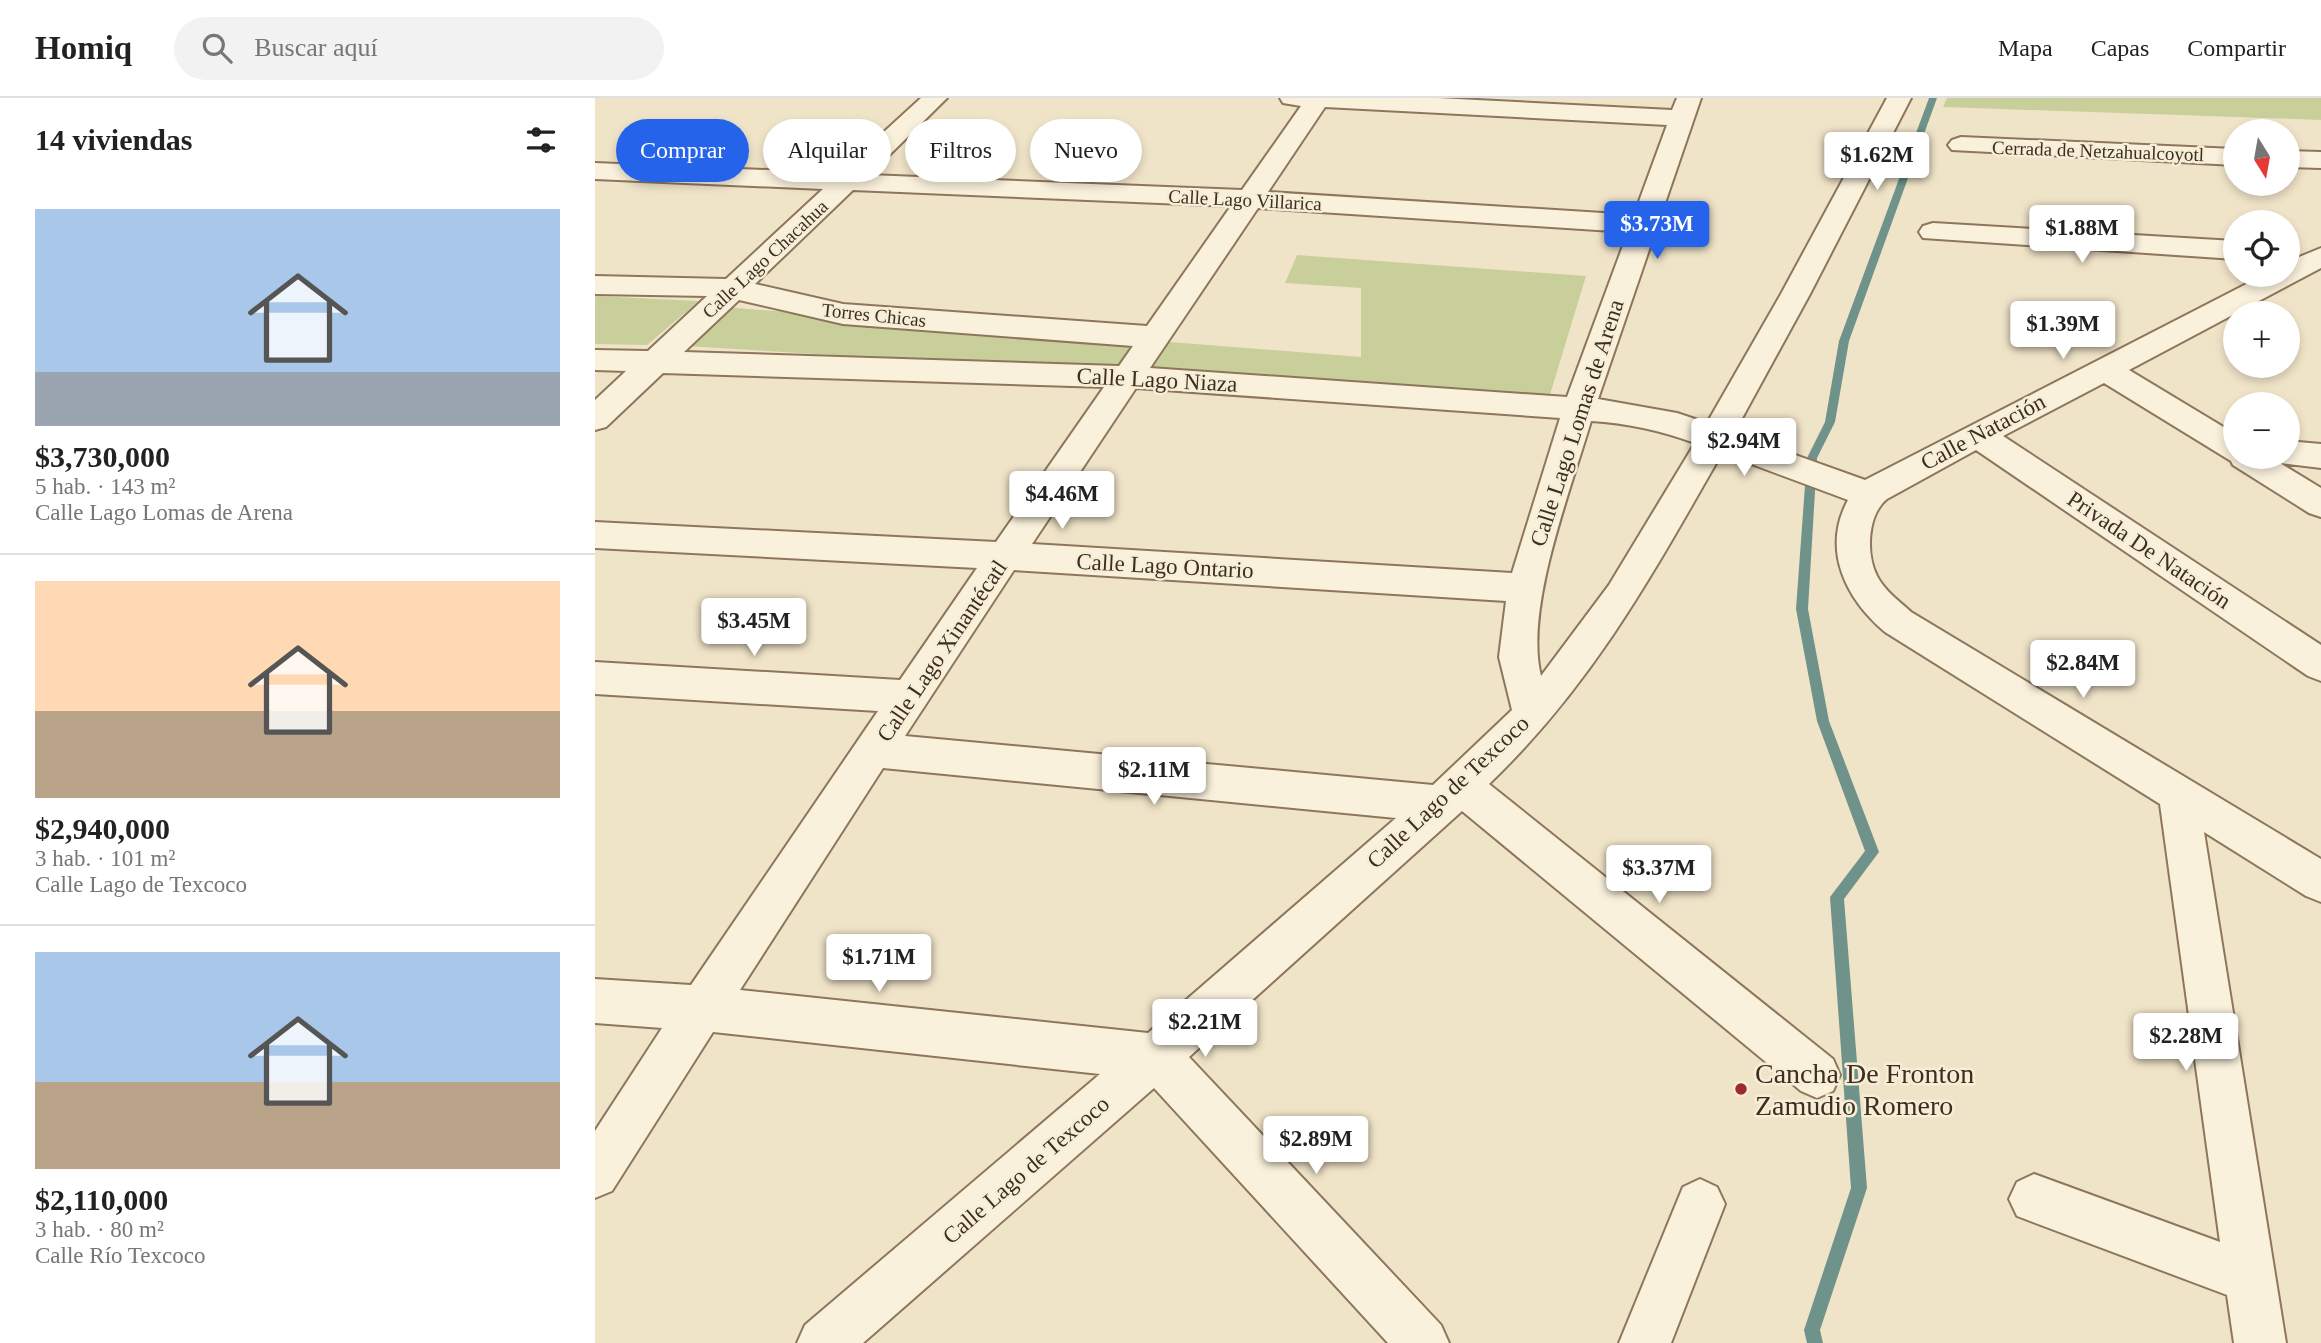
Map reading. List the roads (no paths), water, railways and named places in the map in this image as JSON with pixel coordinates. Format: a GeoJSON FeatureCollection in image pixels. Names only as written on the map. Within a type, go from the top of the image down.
{"type":"FeatureCollection","features":[{"type":"Feature","properties":{"kind":"street","name":"Calle Lago Chacahua"},"geometry":{"type":"LineString","coordinates":[[891,140],[935,98]]}},
{"type":"Feature","properties":{"kind":"street"},"geometry":{"type":"LineString","coordinates":[[1308,98],[1685,108]]}},
{"type":"Feature","properties":{"kind":"street","name":"Calle Lago Xinantécatl"},"geometry":{"type":"LineString","coordinates":[[595,1174],[700,1009],[874,750],[1126,377],[1252,199],[1308,98]]}},
{"type":"Feature","properties":{"kind":"street","name":"Calle Lago de Texcoco"},"geometry":{"type":"LineString","coordinates":[[823,1343],[1157,1058],[1450,794],[1532,715],[1579,658],[1621,597],[1715,439],[1813,264],[1899,98]]}},
{"type":"Feature","properties":{"kind":"street","name":"Calle Lago Lomas de Arena"},"geometry":{"type":"LineString","coordinates":[[1532,715],[1518,657],[1525,587],[1579,408],[1685,108]]}},
{"type":"Feature","properties":{"kind":"street","name":"Cerrada de Netzahualcoyotl"},"geometry":{"type":"LineString","coordinates":[[1961,145],[2223,156]]}},
{"type":"Feature","properties":{"kind":"street"},"geometry":{"type":"LineString","coordinates":[[2300,159],[2321,160]]}},
{"type":"Feature","properties":{"kind":"street","name":"Calle Lago Villarica"},"geometry":{"type":"LineString","coordinates":[[595,171],[763,177]]}},
{"type":"Feature","properties":{"kind":"street","name":"Calle Lago Chacahua"},"geometry":{"type":"LineString","coordinates":[[595,419],[847,182]]}},
{"type":"Feature","properties":{"kind":"street","name":"Calle Lago Villarica"},"geometry":{"type":"LineString","coordinates":[[891,182],[1252,199],[1643,224]]}},
{"type":"Feature","properties":{"kind":"street"},"geometry":{"type":"LineString","coordinates":[[1933,232],[2223,249]]}},
{"type":"Feature","properties":{"kind":"street","name":"Torres Chicas"},"geometry":{"type":"LineString","coordinates":[[595,285],[732,289],[775,296],[812,308],[843,314],[1155,337]]}},
{"type":"Feature","properties":{"kind":"street","name":"Calle Natación"},"geometry":{"type":"LineString","coordinates":[[1868,495],[2258,287]]}},
{"type":"Feature","properties":{"kind":"street","name":"Calle Lago Niaza"},"geometry":{"type":"LineString","coordinates":[[595,360],[1126,377],[1579,408],[1645,416],[1677,424],[1868,495]]}},
{"type":"Feature","properties":{"kind":"street"},"geometry":{"type":"LineString","coordinates":[[2104,369],[2223,443]]}},
{"type":"Feature","properties":{"kind":"street","name":"Privada De Natación"},"geometry":{"type":"LineString","coordinates":[[1977,435],[2321,665]]}},
{"type":"Feature","properties":{"kind":"street"},"geometry":{"type":"LineString","coordinates":[[2300,454],[2321,456]]}},
{"type":"Feature","properties":{"kind":"street"},"geometry":{"type":"LineString","coordinates":[[2265,469],[2321,504]]}},
{"type":"Feature","properties":{"kind":"street"},"geometry":{"type":"LineString","coordinates":[[1868,495],[1855,524],[1852,553],[1857,572],[1878,606],[1898,622],[2321,882]]}},
{"type":"Feature","properties":{"kind":"street","name":"Calle Lago Ontario"},"geometry":{"type":"LineString","coordinates":[[595,535],[1525,587]]}},
{"type":"Feature","properties":{"kind":"street"},"geometry":{"type":"LineString","coordinates":[[595,678],[910,697]]}},
{"type":"Feature","properties":{"kind":"street"},"geometry":{"type":"LineString","coordinates":[[874,750],[1450,794],[1818,1075]]}},
{"type":"Feature","properties":{"kind":"street"},"geometry":{"type":"LineString","coordinates":[[2178,793],[2260,1343]]}},
{"type":"Feature","properties":{"kind":"street"},"geometry":{"type":"LineString","coordinates":[[595,1001],[700,1009],[1157,1058],[1423,1343]]}},
{"type":"Feature","properties":{"kind":"street"},"geometry":{"type":"LineString","coordinates":[[2034,1199],[2250,1278]]}},
{"type":"Feature","properties":{"kind":"street"},"geometry":{"type":"LineString","coordinates":[[1645,1343],[1700,1204]]}},
{"type":"Feature","properties":{"kind":"waterway"},"geometry":{"type":"LineString","coordinates":[[1815,1343],[1812,1330],[1859,1188],[1837,897],[1872,852],[1823,721],[1802,609],[1812,458],[1830,422],[1844,341],[1933,98]]}},
{"type":"Feature","properties":{"kind":"place","name":"Cancha De Fronton Zamudio Romero"},"geometry":{"type":"Point","coordinates":[1741,1089]}}]}
